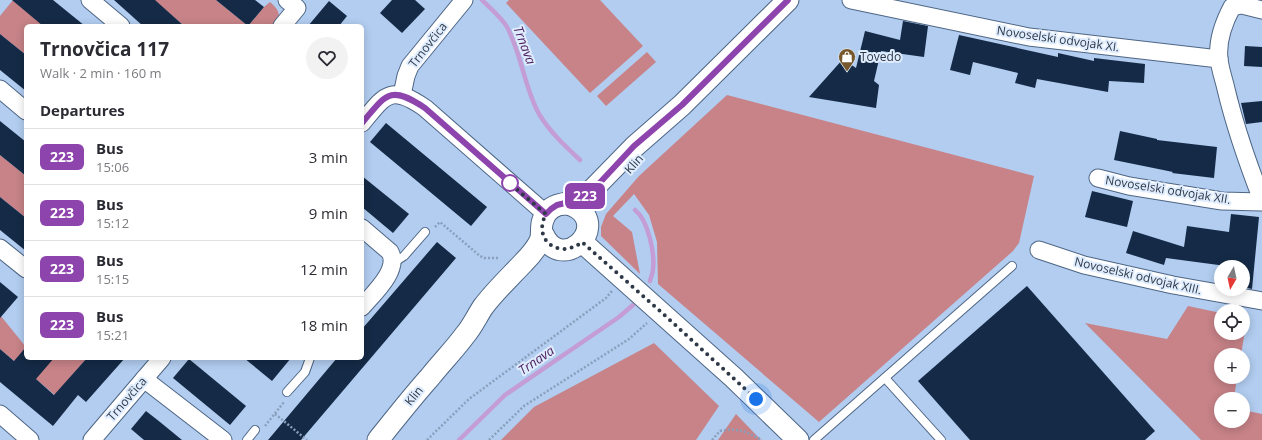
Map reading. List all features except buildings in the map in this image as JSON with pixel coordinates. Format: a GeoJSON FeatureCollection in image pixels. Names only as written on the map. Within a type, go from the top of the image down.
{"type":"FeatureCollection","features":[{"type":"Feature","properties":{"kind":"street"},"geometry":{"type":"LineString","coordinates":[[90,0],[119,24]]}},
{"type":"Feature","properties":{"kind":"street","name":"Klin"},"geometry":{"type":"LineString","coordinates":[[378,440],[430,376],[466,335],[489,301],[531,255],[540,241],[551,217],[588,194],[634,146],[682,105],[788,0]]}},
{"type":"Feature","properties":{"kind":"street","name":"Novoselski odvojak XI."},"geometry":{"type":"LineString","coordinates":[[851,0],[1029,37],[1219,59]]}},
{"type":"Feature","properties":{"kind":"street","name":"Trnovčica"},"geometry":{"type":"LineString","coordinates":[[402,96],[406,76],[410,66],[463,1]]}},
{"type":"Feature","properties":{"kind":"street"},"geometry":{"type":"LineString","coordinates":[[283,24],[296,3]]}},
{"type":"Feature","properties":{"kind":"street","name":"Novoselski odvojak XII."},"geometry":{"type":"LineString","coordinates":[[1098,178],[1129,186],[1222,201],[1262,201],[1230,108],[1219,59],[1219,44],[1224,21],[1232,6],[1242,5],[1262,10]]}},
{"type":"Feature","properties":{"kind":"street"},"geometry":{"type":"LineString","coordinates":[[0,89],[24,109]]}},
{"type":"Feature","properties":{"kind":"street"},"geometry":{"type":"LineString","coordinates":[[364,121],[387,96],[402,96],[412,100],[425,108],[551,217]]}},
{"type":"Feature","properties":{"kind":"street","name":"Klin"},"geometry":{"type":"LineString","coordinates":[[466,335],[496,311],[535,267],[552,254],[561,250],[576,247],[594,209],[643,154],[682,105]]}},
{"type":"Feature","properties":{"kind":"street"},"geometry":{"type":"LineString","coordinates":[[551,217],[570,204],[576,207],[585,216],[584,232],[623,285],[652,314],[734,378],[798,440]]}},
{"type":"Feature","properties":{"kind":"street"},"geometry":{"type":"LineString","coordinates":[[551,217],[550,244],[561,250]]}},
{"type":"Feature","properties":{"kind":"street"},"geometry":{"type":"LineString","coordinates":[[364,230],[390,252],[393,257],[393,263],[384,281],[364,305]]}},
{"type":"Feature","properties":{"kind":"street"},"geometry":{"type":"LineString","coordinates":[[0,248],[24,268]]}},
{"type":"Feature","properties":{"kind":"street","name":"Novoselski odvojak XIII."},"geometry":{"type":"LineString","coordinates":[[1039,250],[1092,267],[1173,286],[1262,302]]}},
{"type":"Feature","properties":{"kind":"street","name":"Trnovčica"},"geometry":{"type":"LineString","coordinates":[[92,440],[160,360]]}},
{"type":"Feature","properties":{"kind":"street"},"geometry":{"type":"LineString","coordinates":[[144,379],[223,440]]}},
{"type":"Feature","properties":{"kind":"street"},"geometry":{"type":"LineString","coordinates":[[0,414],[30,440]]}},
{"type":"Feature","properties":{"kind":"lane"},"geometry":{"type":"LineString","coordinates":[[393,263],[404,256],[425,232]]}},
{"type":"Feature","properties":{"kind":"lane"},"geometry":{"type":"LineString","coordinates":[[814,440],[1012,266]]}},
{"type":"Feature","properties":{"kind":"lane"},"geometry":{"type":"LineString","coordinates":[[287,392],[305,372],[309,360]]}},
{"type":"Feature","properties":{"kind":"lane"},"geometry":{"type":"LineString","coordinates":[[885,378],[941,440]]}},
{"type":"Feature","properties":{"kind":"lane"},"geometry":{"type":"LineString","coordinates":[[247,440],[255,430]]}},
{"type":"Feature","properties":{"kind":"path"},"geometry":{"type":"LineString","coordinates":[[425,232],[432,231],[440,222],[480,256],[484,258],[499,258]]}},
{"type":"Feature","properties":{"kind":"path"},"geometry":{"type":"LineString","coordinates":[[427,440],[469,399],[623,285]]}},
{"type":"Feature","properties":{"kind":"path"},"geometry":{"type":"LineString","coordinates":[[489,440],[524,406],[629,339],[652,314]]}},
{"type":"Feature","properties":{"kind":"path"},"geometry":{"type":"LineString","coordinates":[[255,430],[263,427],[275,414],[287,398],[287,392]]}},
{"type":"Feature","properties":{"kind":"path"},"geometry":{"type":"LineString","coordinates":[[275,414],[307,440]]}},
{"type":"Feature","properties":{"kind":"path"},"geometry":{"type":"LineString","coordinates":[[712,440],[720,431],[734,429],[744,430],[762,440]]}},
{"type":"Feature","properties":{"kind":"shaded area"},"geometry":{"type":"Polygon","coordinates":[[[13,0],[42,24],[24,24],[24,53],[0,34],[0,16],[13,0]]]}},
{"type":"Feature","properties":{"kind":"shaded area"},"geometry":{"type":"Polygon","coordinates":[[[154,0],[216,0],[246,24],[182,24],[154,0]]]}},
{"type":"Feature","properties":{"kind":"shaded area"},"geometry":{"type":"Polygon","coordinates":[[[509,0],[600,0],[643,46],[590,93],[506,3],[509,0]]]}},
{"type":"Feature","properties":{"kind":"shaded area"},"geometry":{"type":"Polygon","coordinates":[[[270,2],[276,8],[279,16],[276,24],[250,24],[270,2]]]}},
{"type":"Feature","properties":{"kind":"shaded area"},"geometry":{"type":"Polygon","coordinates":[[[647,52],[656,62],[606,106],[597,96],[647,52]]]}},
{"type":"Feature","properties":{"kind":"shaded area"},"geometry":{"type":"Polygon","coordinates":[[[727,95],[1034,176],[1019,243],[1013,251],[819,422],[658,284],[657,242],[649,215],[634,194],[613,216],[632,232],[640,274],[601,236],[601,227],[606,214],[639,176],[727,95]]]}},
{"type":"Feature","properties":{"kind":"shaded area"},"geometry":{"type":"Polygon","coordinates":[[[0,155],[24,174],[24,216],[0,197],[0,155]]]}},
{"type":"Feature","properties":{"kind":"shaded area"},"geometry":{"type":"Polygon","coordinates":[[[1188,306],[1214,312],[1214,340],[1243,340],[1242,348],[1214,348],[1214,384],[1236,384],[1235,392],[1214,392],[1214,428],[1250,428],[1250,411],[1262,414],[1262,440],[1201,440],[1085,323],[1167,339],[1188,306]]]}},
{"type":"Feature","properties":{"kind":"shaded area"},"geometry":{"type":"Polygon","coordinates":[[[0,315],[24,345],[24,360],[85,360],[55,395],[0,349],[0,315]]]}},
{"type":"Feature","properties":{"kind":"shaded area"},"geometry":{"type":"Polygon","coordinates":[[[654,343],[719,406],[696,440],[501,440],[534,407],[654,343]]]}},
{"type":"Feature","properties":{"kind":"shaded area"},"geometry":{"type":"Polygon","coordinates":[[[736,414],[761,440],[718,440],[736,414]]]}},
{"type":"Feature","properties":{"kind":"waterway","name":"Trnava"},"geometry":{"type":"LineString","coordinates":[[482,0],[507,27],[516,49],[534,104],[543,121],[563,144],[580,160]]}},
{"type":"Feature","properties":{"kind":"waterway","name":"Trnava"},"geometry":{"type":"LineString","coordinates":[[635,210],[644,221],[652,246],[653,272],[650,281]]}},
{"type":"Feature","properties":{"kind":"waterway","name":"Trnava"},"geometry":{"type":"LineString","coordinates":[[459,440],[505,395],[619,317],[633,305]]}},
{"type":"Feature","properties":{"kind":"bus line","name":"223"},"geometry":{"type":"LineString","coordinates":[[364,121],[387,96],[402,96],[417,102],[546,214],[557,205],[578,200],[593,190],[634,146],[682,105],[788,0]]}},
{"type":"Feature","properties":{"kind":"place","name":"Tovedo"},"geometry":{"type":"Point","coordinates":[847,72]}},
{"type":"Feature","properties":{"kind":"route"},"geometry":{"type":"LineString","coordinates":[[510,183],[508,182],[546,214],[543,220],[542,234],[550,244],[561,250],[576,247],[582,242],[756,399]]}}]}
